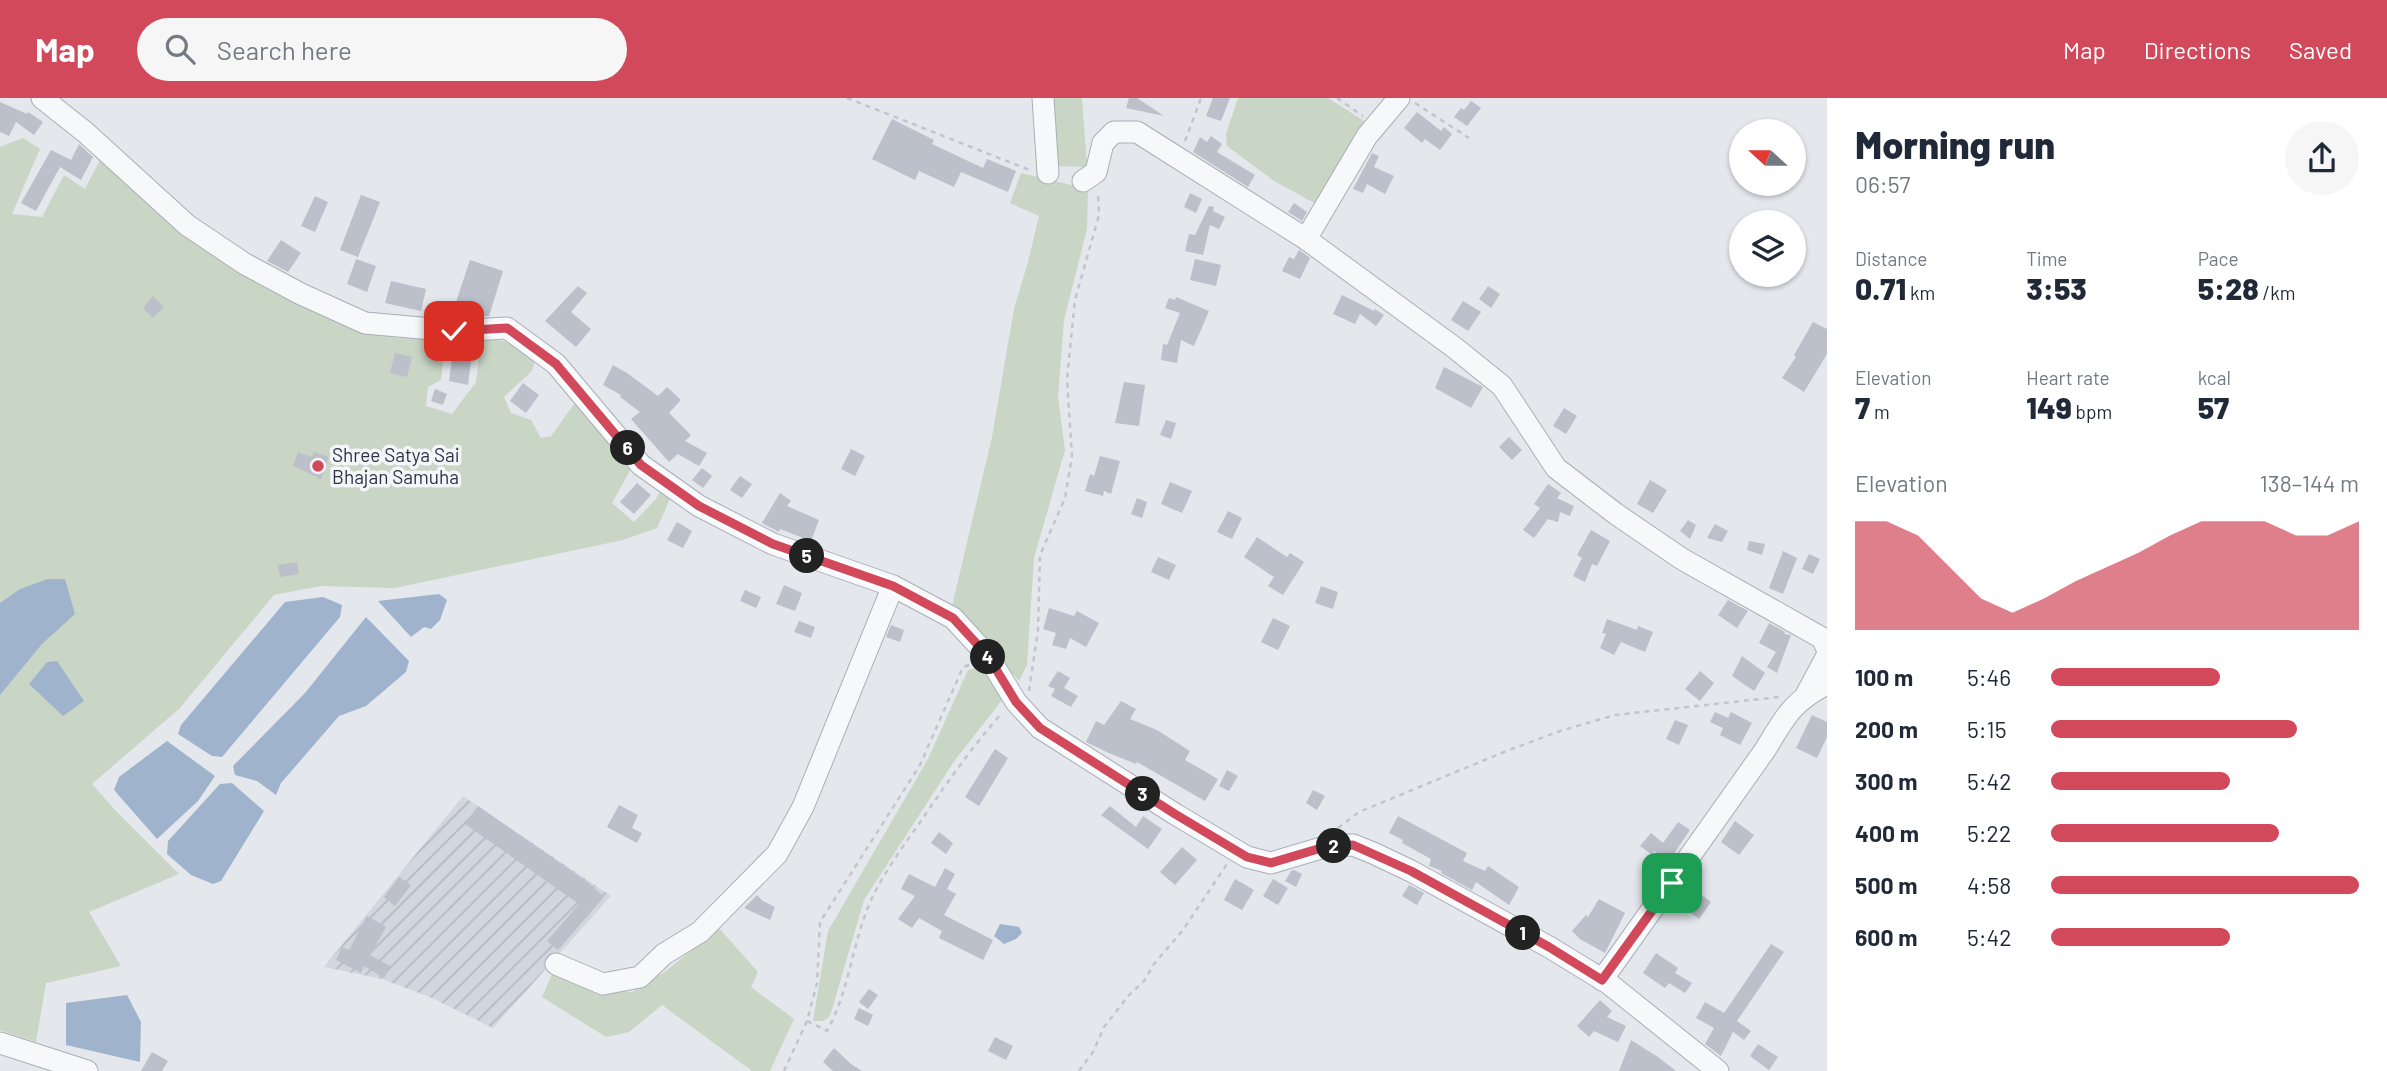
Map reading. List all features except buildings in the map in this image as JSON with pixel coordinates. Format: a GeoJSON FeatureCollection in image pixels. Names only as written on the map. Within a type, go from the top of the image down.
{"type":"FeatureCollection","features":[{"type":"Feature","properties":{"kind":"street"},"geometry":{"type":"LineString","coordinates":[[42,98],[85,132],[187,225],[245,264],[301,294],[365,323],[454,331],[507,328],[556,364],[641,465],[699,506],[773,544],[893,586],[953,618],[988,656],[1015,701],[1040,728],[1247,857],[1271,863],[1328,846],[1353,845],[1398,865],[1549,947],[1602,980],[1718,1071]]}},
{"type":"Feature","properties":{"kind":"street"},"geometry":{"type":"LineString","coordinates":[[1043,98],[1048,173]]}},
{"type":"Feature","properties":{"kind":"street"},"geometry":{"type":"LineString","coordinates":[[1306,239],[1367,136],[1399,98]]}},
{"type":"Feature","properties":{"kind":"street"},"geometry":{"type":"LineString","coordinates":[[1083,181],[1096,172],[1102,143],[1114,132],[1137,132],[1179,157],[1306,239],[1455,348],[1502,386],[1556,468],[1616,514],[1682,559],[1822,638],[1827,649]]}},
{"type":"Feature","properties":{"kind":"street"},"geometry":{"type":"LineString","coordinates":[[556,964],[603,984],[640,977],[664,954],[700,932],[777,854],[803,807],[893,586]]}},
{"type":"Feature","properties":{"kind":"street"},"geometry":{"type":"LineString","coordinates":[[1807,694],[1827,656]]}},
{"type":"Feature","properties":{"kind":"street"},"geometry":{"type":"LineString","coordinates":[[1602,980],[1765,751],[1788,712],[1807,694],[1827,684]]}},
{"type":"Feature","properties":{"kind":"street"},"geometry":{"type":"LineString","coordinates":[[0,1042],[87,1071]]}},
{"type":"Feature","properties":{"kind":"path"},"geometry":{"type":"LineString","coordinates":[[847,98],[1026,170],[1048,173]]}},
{"type":"Feature","properties":{"kind":"path"},"geometry":{"type":"LineString","coordinates":[[1179,157],[1201,98]]}},
{"type":"Feature","properties":{"kind":"path"},"geometry":{"type":"LineString","coordinates":[[1337,98],[1378,124]]}},
{"type":"Feature","properties":{"kind":"path"},"geometry":{"type":"LineString","coordinates":[[1406,98],[1469,138]]}},
{"type":"Feature","properties":{"kind":"path"},"geometry":{"type":"LineString","coordinates":[[807,1021],[827,1031],[836,1014],[857,937],[872,897],[902,848],[985,732],[1015,701],[1029,694],[1038,630],[1040,555],[1065,498],[1072,456],[1067,379],[1075,300],[1099,215],[1097,187],[1083,181]]}},
{"type":"Feature","properties":{"kind":"path"},"geometry":{"type":"LineString","coordinates":[[784,1071],[807,1021],[817,983],[820,922],[920,765],[964,667],[988,656]]}},
{"type":"Feature","properties":{"kind":"path"},"geometry":{"type":"LineString","coordinates":[[1328,846],[1339,826],[1359,812],[1560,731],[1615,715],[1807,694]]}},
{"type":"Feature","properties":{"kind":"path"},"geometry":{"type":"LineString","coordinates":[[1079,1071],[1093,1052],[1104,1027],[1183,930],[1236,850]]}},
{"type":"Feature","properties":{"kind":"shaded area"},"geometry":{"type":"Polygon","coordinates":[[[463,796],[611,896],[493,1028],[432,998],[382,979],[324,967],[463,796]]]}},
{"type":"Feature","properties":{"kind":"green space"},"geometry":{"type":"Polygon","coordinates":[[[1051,98],[1082,98],[1087,167],[1055,166],[1051,98]]]}},
{"type":"Feature","properties":{"kind":"green space"},"geometry":{"type":"Polygon","coordinates":[[[1238,98],[1328,98],[1364,121],[1316,204],[1274,181],[1227,146],[1226,134],[1238,98]]]}},
{"type":"Feature","properties":{"kind":"green space"},"geometry":{"type":"Polygon","coordinates":[[[23,138],[40,149],[12,214],[42,217],[64,175],[85,189],[102,156],[195,238],[376,334],[396,338],[445,340],[441,380],[428,387],[426,406],[452,414],[476,382],[481,338],[510,342],[536,357],[532,371],[504,397],[511,413],[531,420],[541,438],[551,436],[578,399],[632,467],[612,503],[634,522],[655,500],[663,487],[672,494],[657,528],[623,540],[395,588],[321,586],[274,595],[179,709],[92,784],[179,874],[89,912],[121,966],[46,983],[36,1042],[0,1030],[0,147],[23,138]]]}},
{"type":"Feature","properties":{"kind":"green space"},"geometry":{"type":"Polygon","coordinates":[[[1021,173],[1088,189],[1087,229],[1064,320],[1058,397],[1065,450],[1034,558],[1027,665],[1019,681],[952,606],[992,437],[1014,309],[1039,216],[1010,203],[1021,173]]]}},
{"type":"Feature","properties":{"kind":"green space"},"geometry":{"type":"Polygon","coordinates":[[[984,666],[1006,695],[955,760],[864,900],[830,1016],[823,1021],[813,1021],[828,931],[928,759],[968,670],[984,666]]]}},
{"type":"Feature","properties":{"kind":"green space"},"geometry":{"type":"Polygon","coordinates":[[[719,928],[758,972],[751,987],[794,1019],[770,1071],[752,1071],[662,1005],[629,1032],[606,1037],[542,997],[554,970],[588,987],[632,992],[666,971],[719,928]]]}},
{"type":"Feature","properties":{"kind":"water"},"geometry":{"type":"Polygon","coordinates":[[[48,579],[65,579],[75,614],[42,644],[0,695],[0,603],[20,589],[48,579]]]}},
{"type":"Feature","properties":{"kind":"water"},"geometry":{"type":"Polygon","coordinates":[[[439,594],[447,600],[440,620],[431,629],[424,627],[411,637],[378,601],[439,594]]]}},
{"type":"Feature","properties":{"kind":"water"},"geometry":{"type":"Polygon","coordinates":[[[323,597],[342,605],[340,617],[222,757],[212,756],[178,734],[181,725],[285,602],[323,597]]]}},
{"type":"Feature","properties":{"kind":"water"},"geometry":{"type":"Polygon","coordinates":[[[366,617],[409,661],[406,672],[366,706],[339,716],[281,783],[276,795],[257,781],[235,775],[233,766],[305,693],[366,617]]]}},
{"type":"Feature","properties":{"kind":"water"},"geometry":{"type":"Polygon","coordinates":[[[57,661],[84,701],[63,716],[29,684],[47,662],[57,661]]]}},
{"type":"Feature","properties":{"kind":"water"},"geometry":{"type":"Polygon","coordinates":[[[167,741],[215,776],[198,801],[157,839],[114,790],[119,777],[167,741]]]}},
{"type":"Feature","properties":{"kind":"water"},"geometry":{"type":"Polygon","coordinates":[[[232,783],[264,811],[221,881],[213,884],[191,875],[167,854],[168,841],[220,784],[232,783]]]}},
{"type":"Feature","properties":{"kind":"water"},"geometry":{"type":"Polygon","coordinates":[[[1000,924],[1019,927],[1022,933],[1004,944],[994,936],[1000,924]]]}},
{"type":"Feature","properties":{"kind":"water"},"geometry":{"type":"Polygon","coordinates":[[[127,995],[141,1022],[140,1062],[66,1045],[66,1003],[127,995]]]}},
{"type":"Feature","properties":{"kind":"place","name":"Shree Satya Sai Bhajan Samuha"},"geometry":{"type":"Point","coordinates":[318,466]}},
{"type":"Feature","properties":{"kind":"route"},"geometry":{"type":"LineString","coordinates":[[454,331],[507,328],[556,364],[641,465],[699,506],[773,544],[893,586],[953,618],[988,656],[1016,702],[1040,728],[1247,857],[1271,863],[1328,846],[1353,845],[1411,871],[1549,947],[1602,980],[1672,883]]}}]}
